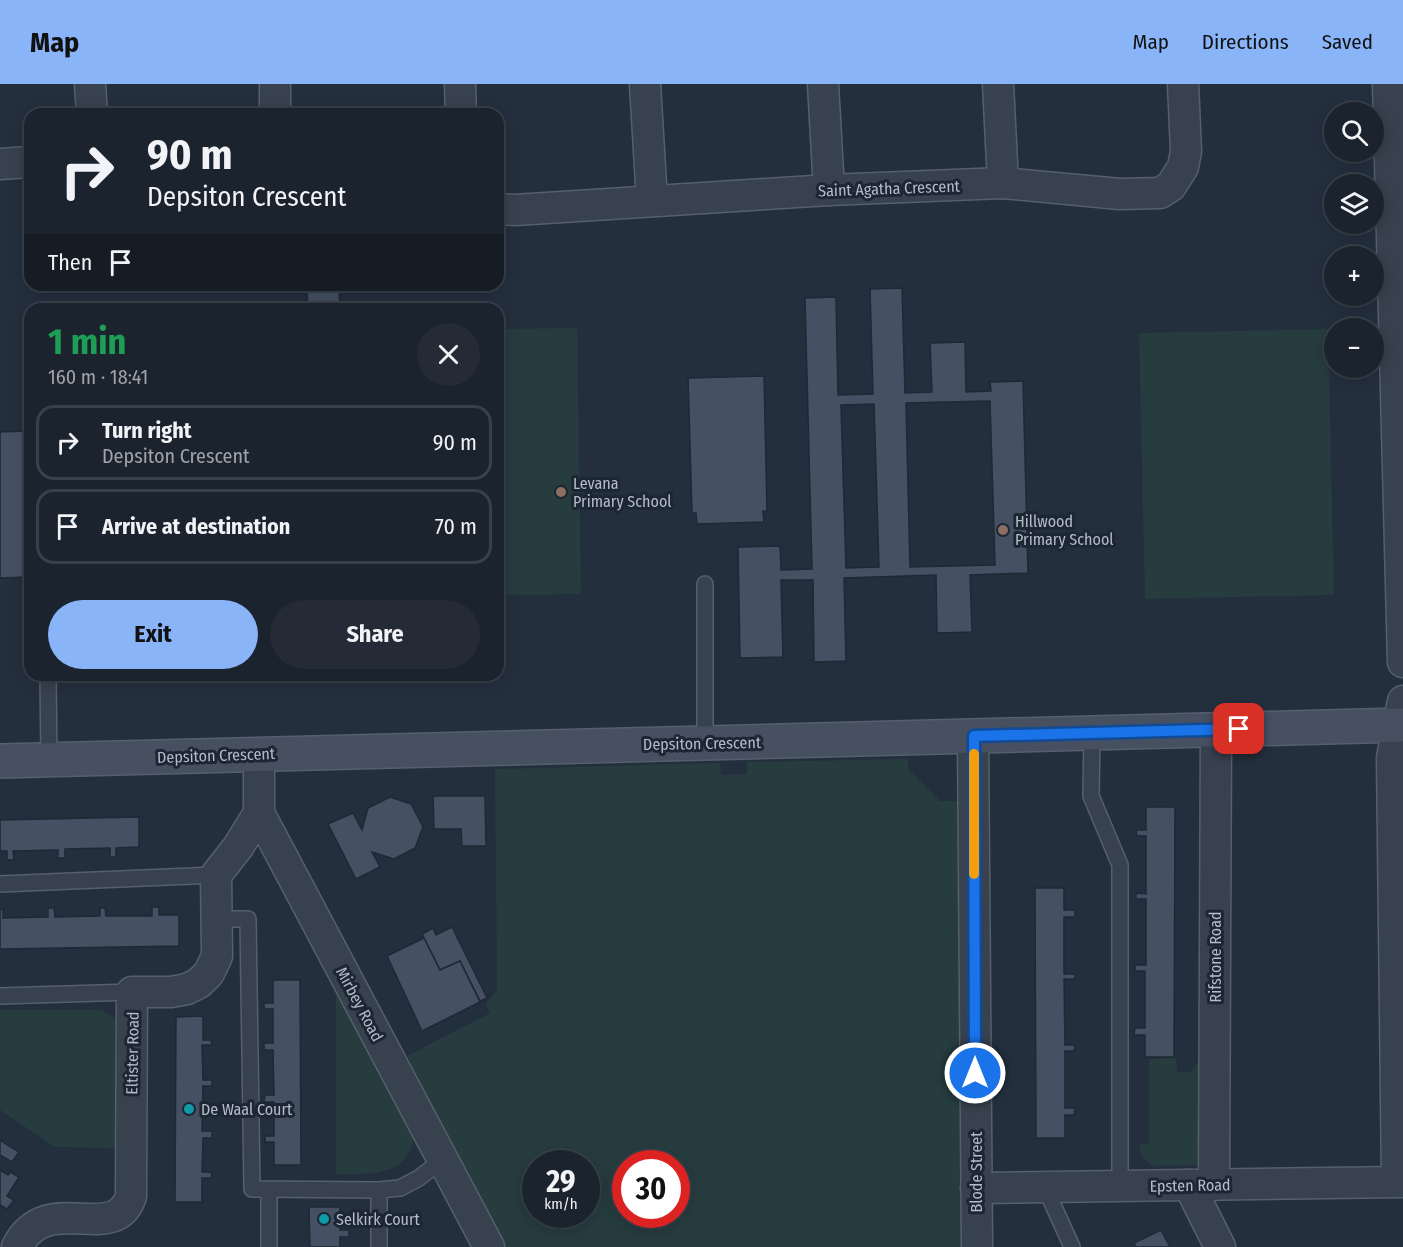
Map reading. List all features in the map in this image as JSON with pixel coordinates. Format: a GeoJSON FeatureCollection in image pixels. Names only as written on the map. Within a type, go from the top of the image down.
{"type":"FeatureCollection","features":[{"type":"Feature","properties":{"kind":"street"},"geometry":{"type":"LineString","coordinates":[[90,84],[92,108]]}},
{"type":"Feature","properties":{"kind":"street"},"geometry":{"type":"LineString","coordinates":[[275,84],[275,108]]}},
{"type":"Feature","properties":{"kind":"street"},"geometry":{"type":"LineString","coordinates":[[460,84],[461,108]]}},
{"type":"Feature","properties":{"kind":"street"},"geometry":{"type":"LineString","coordinates":[[645,84],[652,201]]}},
{"type":"Feature","properties":{"kind":"street"},"geometry":{"type":"LineString","coordinates":[[823,84],[829,190]]}},
{"type":"Feature","properties":{"kind":"street"},"geometry":{"type":"LineString","coordinates":[[998,84],[1003,183]]}},
{"type":"Feature","properties":{"kind":"street","name":"Saint Agatha Crescent"},"geometry":{"type":"LineString","coordinates":[[504,209],[515,210],[829,190],[1003,183],[1120,194],[1160,193],[1171,186],[1183,167],[1186,151],[1183,84]]}},
{"type":"Feature","properties":{"kind":"street"},"geometry":{"type":"LineString","coordinates":[[1388,84],[1396,167],[1403,662]]}},
{"type":"Feature","properties":{"kind":"street"},"geometry":{"type":"LineString","coordinates":[[0,164],[24,162]]}},
{"type":"Feature","properties":{"kind":"street"},"geometry":{"type":"LineString","coordinates":[[1400,1182],[1392,758],[1401,717]]}},
{"type":"Feature","properties":{"kind":"street","name":"Depsiton Crescent"},"geometry":{"type":"LineString","coordinates":[[0,761],[1092,734],[1216,730],[1401,717]]}},
{"type":"Feature","properties":{"kind":"street","name":"Rifstone Road"},"geometry":{"type":"LineString","coordinates":[[1201,1185],[1216,730]]}},
{"type":"Feature","properties":{"kind":"street","name":"Blode Street"},"geometry":{"type":"LineString","coordinates":[[974,736],[977,1247]]}},
{"type":"Feature","properties":{"kind":"street","name":"Mirbey Road"},"geometry":{"type":"LineString","coordinates":[[259,754],[259,813],[489,1247]]}},
{"type":"Feature","properties":{"kind":"street"},"geometry":{"type":"LineString","coordinates":[[216,875],[238,847],[259,813]]}},
{"type":"Feature","properties":{"kind":"street","name":"Eltister Road"},"geometry":{"type":"LineString","coordinates":[[17,1247],[23,1235],[37,1224],[50,1220],[107,1220],[119,1216],[127,1208],[131,1196],[132,992],[171,992],[187,989],[199,983],[209,973],[217,956],[216,875]]}},
{"type":"Feature","properties":{"kind":"street","name":"Epsten Road"},"geometry":{"type":"LineString","coordinates":[[976,1188],[1400,1182]]}},
{"type":"Feature","properties":{"kind":"street"},"geometry":{"type":"LineString","coordinates":[[1201,1185],[1220,1247]]}},
{"type":"Feature","properties":{"kind":"lane"},"geometry":{"type":"LineString","coordinates":[[705,584],[705,744]]}},
{"type":"Feature","properties":{"kind":"lane"},"geometry":{"type":"LineString","coordinates":[[48,681],[49,759]]}},
{"type":"Feature","properties":{"kind":"lane"},"geometry":{"type":"LineString","coordinates":[[1092,734],[1091,796],[1120,865],[1120,1186]]}},
{"type":"Feature","properties":{"kind":"lane"},"geometry":{"type":"LineString","coordinates":[[0,884],[216,875]]}},
{"type":"Feature","properties":{"kind":"lane"},"geometry":{"type":"LineString","coordinates":[[217,919],[248,919],[252,1190],[400,1188],[419,1178],[442,1160]]}},
{"type":"Feature","properties":{"kind":"lane"},"geometry":{"type":"LineString","coordinates":[[0,996],[132,992]]}},
{"type":"Feature","properties":{"kind":"lane"},"geometry":{"type":"LineString","coordinates":[[1045,1187],[1072,1247]]}},
{"type":"Feature","properties":{"kind":"lane"},"geometry":{"type":"LineString","coordinates":[[269,1190],[269,1247]]}},
{"type":"Feature","properties":{"kind":"lane"},"geometry":{"type":"LineString","coordinates":[[379,1190],[379,1247]]}},
{"type":"Feature","properties":{"kind":"green space"},"geometry":{"type":"Polygon","coordinates":[[[577,328],[581,594],[504,595],[504,329],[577,328]]]}},
{"type":"Feature","properties":{"kind":"green space"},"geometry":{"type":"Polygon","coordinates":[[[1324,329],[1324,378],[1329,378],[1334,595],[1145,599],[1139,333],[1324,329]]]}},
{"type":"Feature","properties":{"kind":"green space"},"geometry":{"type":"Polygon","coordinates":[[[908,759],[908,769],[940,801],[960,801],[963,1247],[505,1247],[407,1056],[490,1013],[486,1004],[497,990],[495,769],[720,763],[721,775],[747,774],[747,762],[908,759]]]}},
{"type":"Feature","properties":{"kind":"green space"},"geometry":{"type":"Polygon","coordinates":[[[336,983],[414,1129],[412,1145],[407,1156],[388,1170],[363,1174],[336,1174],[336,983]]]}},
{"type":"Feature","properties":{"kind":"green space"},"geometry":{"type":"Polygon","coordinates":[[[0,1010],[102,1010],[118,1020],[118,1148],[55,1147],[0,1110],[0,1010]]]}},
{"type":"Feature","properties":{"kind":"green space"},"geometry":{"type":"Polygon","coordinates":[[[1205,1054],[1203,1161],[1198,1165],[1153,1166],[1141,1156],[1139,1145],[1149,1144],[1149,1059],[1176,1058],[1177,1072],[1190,1072],[1205,1054]]]}},
{"type":"Feature","properties":{"kind":"building"},"geometry":{"type":"Polygon","coordinates":[[[902,288],[905,393],[932,392],[930,343],[965,342],[966,392],[991,391],[990,382],[1023,381],[1028,573],[970,575],[972,632],[937,633],[936,575],[844,578],[846,661],[814,662],[813,580],[781,580],[783,657],[740,658],[738,547],[780,546],[781,570],[812,569],[805,298],[836,297],[838,395],[873,394],[870,289],[902,288]],[[990,401],[906,403],[910,567],[995,565],[990,401]],[[874,404],[841,405],[846,568],[879,567],[874,404]]]}},
{"type":"Feature","properties":{"kind":"building"},"geometry":{"type":"Polygon","coordinates":[[[307,291],[339,291],[340,303],[308,303],[307,291]]]}},
{"type":"Feature","properties":{"kind":"building"},"geometry":{"type":"Polygon","coordinates":[[[764,376],[767,511],[763,511],[764,522],[697,524],[696,513],[692,513],[688,378],[764,376]]]}},
{"type":"Feature","properties":{"kind":"building"},"geometry":{"type":"Polygon","coordinates":[[[24,431],[24,577],[0,578],[0,432],[24,431]]]}},
{"type":"Feature","properties":{"kind":"building"},"geometry":{"type":"Polygon","coordinates":[[[433,796],[485,796],[486,846],[462,846],[461,829],[434,829],[433,796]]]}},
{"type":"Feature","properties":{"kind":"building"},"geometry":{"type":"Polygon","coordinates":[[[390,797],[411,804],[423,827],[415,848],[394,859],[372,852],[380,867],[356,879],[328,824],[353,813],[362,830],[368,808],[390,797]]]}},
{"type":"Feature","properties":{"kind":"building"},"geometry":{"type":"Polygon","coordinates":[[[1146,807],[1175,807],[1174,1057],[1145,1057],[1145,1035],[1134,1035],[1135,1028],[1145,1028],[1145,971],[1135,971],[1135,965],[1146,965],[1146,899],[1136,899],[1136,893],[1146,894],[1146,836],[1137,836],[1136,830],[1146,830],[1146,807]]]}},
{"type":"Feature","properties":{"kind":"building"},"geometry":{"type":"Polygon","coordinates":[[[139,817],[139,847],[116,848],[116,857],[110,857],[110,848],[65,849],[65,858],[58,858],[58,850],[13,851],[14,860],[7,860],[7,851],[0,851],[0,820],[139,817]]]}},
{"type":"Feature","properties":{"kind":"building"},"geometry":{"type":"Polygon","coordinates":[[[1035,888],[1064,888],[1064,910],[1075,910],[1075,917],[1064,917],[1064,974],[1075,974],[1075,979],[1064,979],[1065,1045],[1075,1045],[1074,1051],[1065,1051],[1065,1108],[1075,1108],[1074,1115],[1065,1115],[1065,1138],[1036,1138],[1035,888]]]}},
{"type":"Feature","properties":{"kind":"building"},"geometry":{"type":"Polygon","coordinates":[[[152,907],[159,907],[159,915],[179,915],[179,946],[0,949],[0,909],[3,909],[3,918],[48,917],[48,908],[54,908],[55,917],[100,916],[100,908],[105,908],[106,916],[152,916],[152,907]]]}},
{"type":"Feature","properties":{"kind":"building"},"geometry":{"type":"Polygon","coordinates":[[[452,927],[487,998],[480,1001],[460,961],[440,970],[422,934],[433,928],[436,935],[452,927]]]}},
{"type":"Feature","properties":{"kind":"building"},"geometry":{"type":"Polygon","coordinates":[[[424,938],[440,970],[460,961],[480,1002],[422,1031],[387,956],[424,938]]]}},
{"type":"Feature","properties":{"kind":"building","name":"De Waal Court"},"geometry":{"type":"Polygon","coordinates":[[[273,980],[300,980],[301,1165],[274,1165],[274,1142],[265,1142],[265,1136],[274,1136],[274,1102],[264,1102],[265,1095],[274,1095],[273,1050],[264,1050],[264,1043],[273,1043],[273,1009],[264,1009],[264,1003],[273,1003],[273,980]]]}},
{"type":"Feature","properties":{"kind":"building","name":"De Waal Court"},"geometry":{"type":"Polygon","coordinates":[[[203,1016],[203,1040],[211,1040],[212,1045],[202,1045],[203,1080],[212,1080],[212,1086],[203,1086],[202,1131],[212,1131],[212,1138],[203,1138],[202,1172],[211,1172],[212,1178],[202,1178],[202,1202],[175,1202],[176,1017],[203,1016]]]}},
{"type":"Feature","properties":{"kind":"building"},"geometry":{"type":"Polygon","coordinates":[[[0,1140],[19,1152],[12,1162],[0,1155],[0,1140]]]}},
{"type":"Feature","properties":{"kind":"building"},"geometry":{"type":"Polygon","coordinates":[[[0,1170],[8,1175],[10,1172],[19,1177],[7,1196],[14,1200],[7,1209],[0,1205],[0,1170]]]}},
{"type":"Feature","properties":{"kind":"building","name":"Selkirk Court"},"geometry":{"type":"Polygon","coordinates":[[[309,1207],[340,1207],[340,1230],[349,1230],[349,1237],[340,1237],[340,1247],[310,1247],[309,1207]]]}},
{"type":"Feature","properties":{"kind":"building"},"geometry":{"type":"Polygon","coordinates":[[[1161,1230],[1170,1247],[1136,1247],[1134,1243],[1161,1230]]]}},
{"type":"Feature","properties":{"kind":"slow traffic"},"geometry":{"type":"LineString","coordinates":[[974,754],[974,874]]}},
{"type":"Feature","properties":{"kind":"place","name":"Levana Primary School"},"geometry":{"type":"Point","coordinates":[561,492]}},
{"type":"Feature","properties":{"kind":"place","name":"Hillwood Primary School"},"geometry":{"type":"Point","coordinates":[1003,530]}},
{"type":"Feature","properties":{"kind":"place","name":"De Waal Court"},"geometry":{"type":"Point","coordinates":[189,1109]}},
{"type":"Feature","properties":{"kind":"place","name":"Selkirk Court"},"geometry":{"type":"Point","coordinates":[324,1219]}},
{"type":"Feature","properties":{"kind":"route"},"geometry":{"type":"LineString","coordinates":[[975,1073],[974,736],[1239,729]]}}]}
